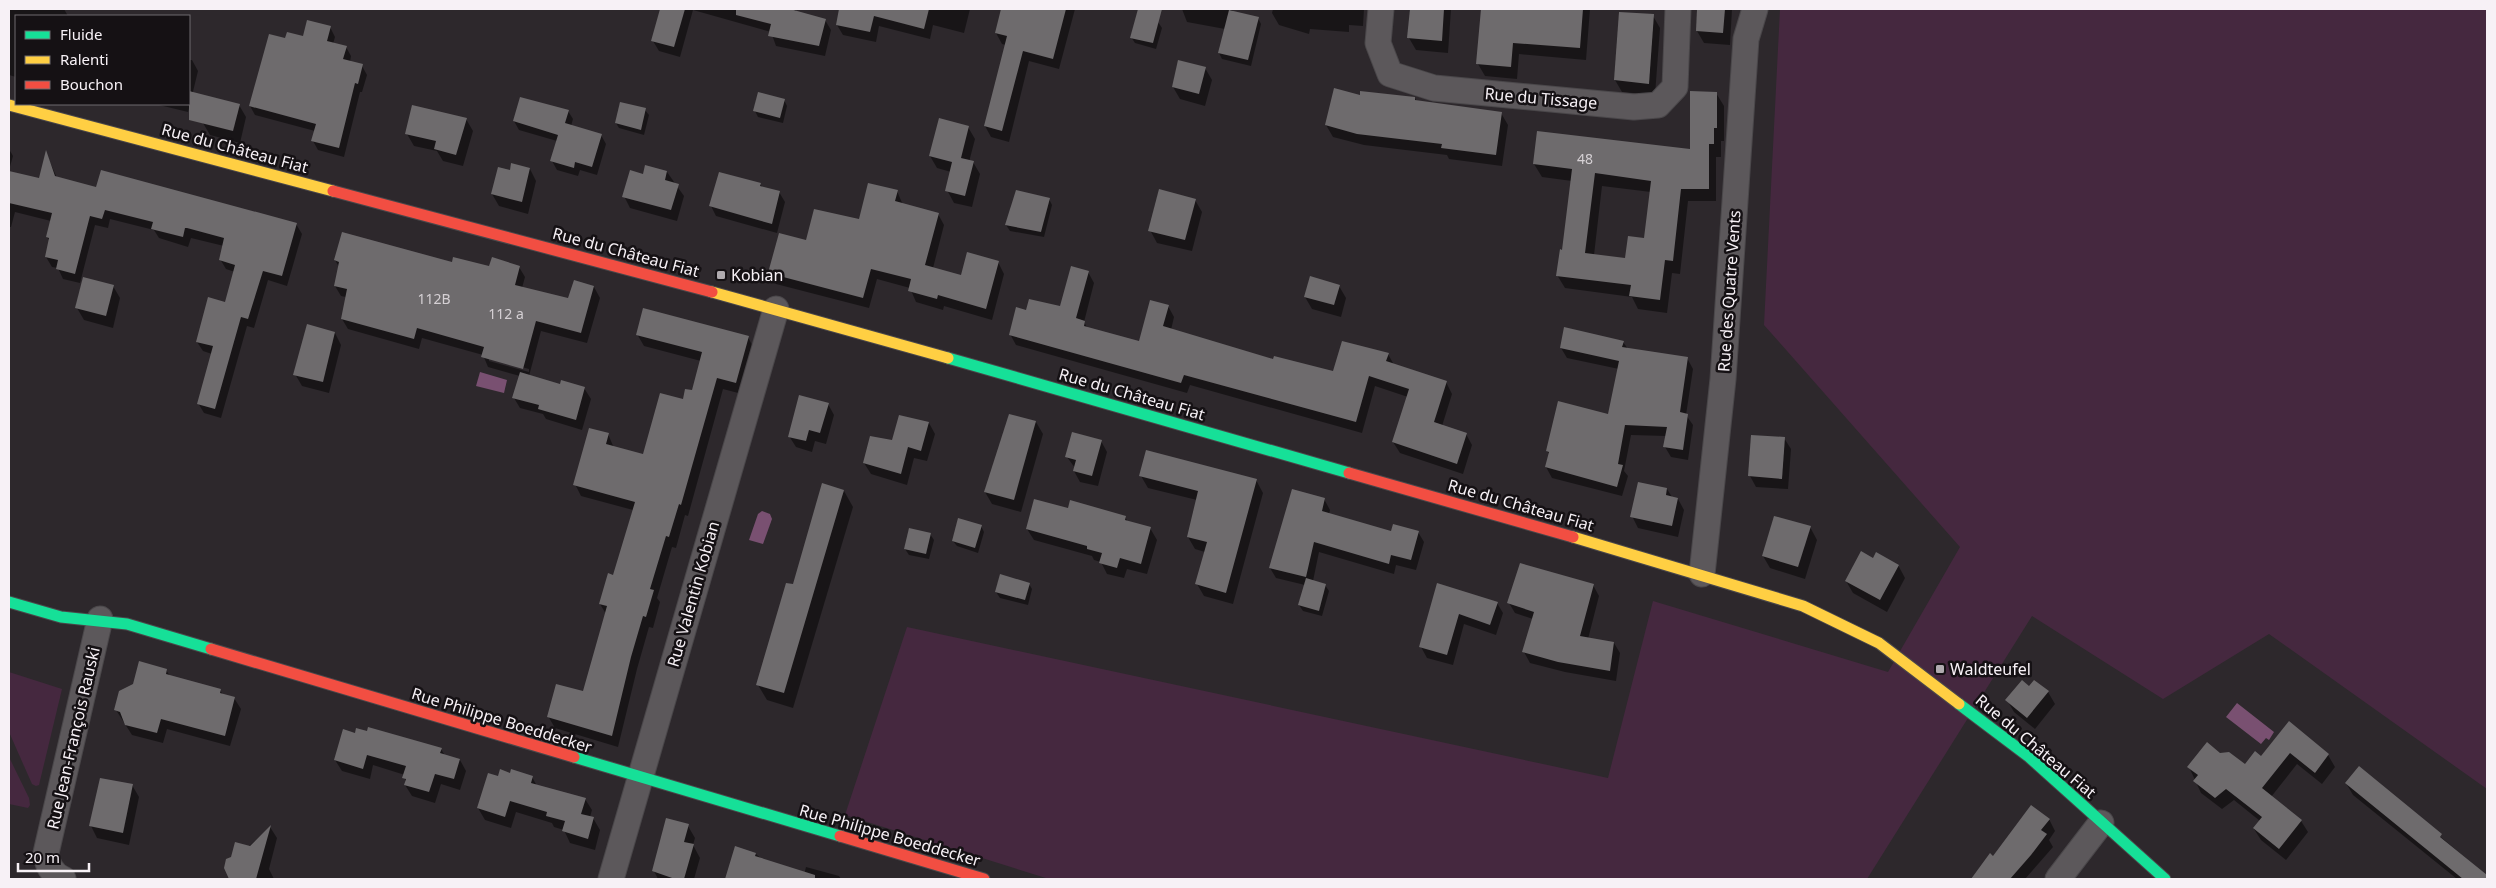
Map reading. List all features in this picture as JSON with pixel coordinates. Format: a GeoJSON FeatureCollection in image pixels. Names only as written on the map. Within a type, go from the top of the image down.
{"type":"FeatureCollection","features":[{"type":"Feature","properties":{"kind":"street","name":"Rue du Tissage"},"geometry":{"type":"LineString","coordinates":[[1380,9],[1378,43],[1390,74],[1434,88],[1634,106],[1658,104],[1675,88],[1678,9]]}},
{"type":"Feature","properties":{"kind":"street","name":"Rue des Quatre Vents"},"geometry":{"type":"LineString","coordinates":[[1702,574],[1723,379],[1746,39],[1755,9]]}},
{"type":"Feature","properties":{"kind":"street","name":"Rue du Château Fiat"},"geometry":{"type":"LineString","coordinates":[[9,105],[776,309],[1702,574],[1803,606],[1879,643],[2028,756],[2165,879]]}},
{"type":"Feature","properties":{"kind":"street","name":"Rue Valentin Kobian"},"geometry":{"type":"LineString","coordinates":[[612,879],[639,778],[776,309]]}},
{"type":"Feature","properties":{"kind":"street","name":"Rue Philippe Boeddecker"},"geometry":{"type":"LineString","coordinates":[[9,602],[61,617],[100,619],[127,624],[639,778],[984,879]]}},
{"type":"Feature","properties":{"kind":"street","name":"Rue Jean-François Rauski"},"geometry":{"type":"LineString","coordinates":[[63,879],[52,871],[47,863],[46,853],[100,619]]}},
{"type":"Feature","properties":{"kind":"street"},"geometry":{"type":"LineString","coordinates":[[2058,879],[2101,822]]}},
{"type":"Feature","properties":{"kind":"shaded area"},"geometry":{"type":"Polygon","coordinates":[[[1780,9],[2487,9],[2487,789],[2269,634],[2163,699],[2032,616],[1867,879],[1049,879],[845,815],[907,627],[1608,778],[1653,601],[1888,672],[1960,547],[1764,325],[1780,9]]]}},
{"type":"Feature","properties":{"kind":"shaded area"},"geometry":{"type":"Polygon","coordinates":[[[480,372],[507,380],[504,393],[476,386],[480,372]]]}},
{"type":"Feature","properties":{"kind":"shaded area"},"geometry":{"type":"Polygon","coordinates":[[[762,511],[770,514],[772,519],[763,544],[749,540],[758,514],[762,511]]]}},
{"type":"Feature","properties":{"kind":"shaded area"},"geometry":{"type":"Polygon","coordinates":[[[9,672],[62,689],[39,785],[36,786],[32,784],[9,732],[9,672]]]}},
{"type":"Feature","properties":{"kind":"shaded area"},"geometry":{"type":"Polygon","coordinates":[[[2237,703],[2274,732],[2269,740],[2266,738],[2261,744],[2226,717],[2237,703]]]}},
{"type":"Feature","properties":{"kind":"shaded area"},"geometry":{"type":"Polygon","coordinates":[[[9,757],[29,798],[30,805],[28,808],[9,804],[9,757]]]}},
{"type":"Feature","properties":{"kind":"building"},"geometry":{"type":"Polygon","coordinates":[[[660,9],[685,9],[674,47],[651,41],[660,9]]]}},
{"type":"Feature","properties":{"kind":"building"},"geometry":{"type":"Polygon","coordinates":[[[736,9],[790,9],[826,19],[819,46],[768,36],[771,24],[736,15],[736,9]]]}},
{"type":"Feature","properties":{"kind":"building"},"geometry":{"type":"Polygon","coordinates":[[[839,9],[929,9],[924,29],[874,16],[870,32],[836,25],[839,9]]]}},
{"type":"Feature","properties":{"kind":"building"},"geometry":{"type":"Polygon","coordinates":[[[1001,9],[1066,9],[1053,59],[1023,51],[1002,131],[984,126],[1007,36],[995,33],[1001,9]]]}},
{"type":"Feature","properties":{"kind":"building"},"geometry":{"type":"Polygon","coordinates":[[[1138,9],[1162,9],[1153,43],[1130,38],[1138,9]]]}},
{"type":"Feature","properties":{"kind":"building"},"geometry":{"type":"Polygon","coordinates":[[[1410,9],[1444,9],[1442,41],[1407,38],[1410,9]]]}},
{"type":"Feature","properties":{"kind":"building"},"geometry":{"type":"Polygon","coordinates":[[[1481,9],[1583,9],[1580,48],[1513,43],[1511,67],[1476,64],[1481,9]]]}},
{"type":"Feature","properties":{"kind":"building"},"geometry":{"type":"Polygon","coordinates":[[[1697,9],[1725,9],[1723,33],[1696,31],[1697,9]]]}},
{"type":"Feature","properties":{"kind":"building"},"geometry":{"type":"Polygon","coordinates":[[[1229,10],[1259,17],[1248,60],[1218,53],[1229,10]]]}},
{"type":"Feature","properties":{"kind":"building"},"geometry":{"type":"Polygon","coordinates":[[[1619,12],[1654,14],[1649,84],[1614,80],[1619,12]]]}},
{"type":"Feature","properties":{"kind":"building"},"geometry":{"type":"Polygon","coordinates":[[[307,20],[331,26],[327,41],[347,46],[343,59],[363,64],[358,84],[355,83],[339,148],[311,141],[316,124],[249,106],[269,34],[285,38],[287,32],[303,36],[307,20]]]}},
{"type":"Feature","properties":{"kind":"building"},"geometry":{"type":"Polygon","coordinates":[[[1178,60],[1206,67],[1199,94],[1172,87],[1178,60]]]}},
{"type":"Feature","properties":{"kind":"building"},"geometry":{"type":"Polygon","coordinates":[[[1334,88],[1360,95],[1360,91],[1415,97],[1415,100],[1502,112],[1496,155],[1441,148],[1442,144],[1357,134],[1325,125],[1334,88]]]}},
{"type":"Feature","properties":{"kind":"building"},"geometry":{"type":"Polygon","coordinates":[[[190,91],[240,104],[233,131],[189,120],[190,91]]]}},
{"type":"Feature","properties":{"kind":"building"},"geometry":{"type":"Polygon","coordinates":[[[1690,91],[1717,92],[1717,128],[1714,128],[1714,144],[1709,144],[1709,189],[1681,189],[1673,261],[1665,260],[1660,300],[1629,296],[1631,285],[1556,276],[1560,249],[1562,250],[1572,169],[1533,164],[1537,131],[1690,149],[1690,91]],[[1595,173],[1585,253],[1625,258],[1628,236],[1644,238],[1651,181],[1595,173]]]}},
{"type":"Feature","properties":{"kind":"building"},"geometry":{"type":"Polygon","coordinates":[[[758,92],[785,99],[780,118],[753,111],[758,92]]]}},
{"type":"Feature","properties":{"kind":"building"},"geometry":{"type":"Polygon","coordinates":[[[520,97],[569,110],[565,123],[602,134],[592,167],[575,162],[574,168],[550,161],[558,135],[513,121],[520,97]]]}},
{"type":"Feature","properties":{"kind":"building"},"geometry":{"type":"Polygon","coordinates":[[[620,102],[646,108],[641,130],[615,123],[620,102]]]}},
{"type":"Feature","properties":{"kind":"building"},"geometry":{"type":"Polygon","coordinates":[[[412,105],[467,118],[456,155],[434,149],[436,141],[405,134],[412,105]]]}},
{"type":"Feature","properties":{"kind":"building"},"geometry":{"type":"Polygon","coordinates":[[[939,118],[969,126],[961,158],[974,161],[965,196],[945,191],[952,162],[929,156],[939,118]]]}},
{"type":"Feature","properties":{"kind":"building"},"geometry":{"type":"Polygon","coordinates":[[[46,150],[55,176],[96,187],[101,170],[297,223],[282,276],[263,271],[248,319],[241,317],[215,409],[197,404],[213,346],[196,342],[208,297],[225,302],[235,265],[219,260],[224,238],[187,228],[185,228],[183,237],[151,229],[153,222],[105,210],[102,219],[90,216],[75,274],[56,269],[58,260],[45,257],[49,238],[46,237],[52,213],[9,203],[9,171],[39,178],[46,150]]]}},
{"type":"Feature","properties":{"kind":"building"},"geometry":{"type":"Polygon","coordinates":[[[511,163],[530,168],[522,202],[491,194],[498,167],[510,170],[511,163]]]}},
{"type":"Feature","properties":{"kind":"building"},"geometry":{"type":"Polygon","coordinates":[[[645,165],[667,171],[665,180],[679,184],[671,210],[622,197],[630,170],[643,174],[645,165]]]}},
{"type":"Feature","properties":{"kind":"building"},"geometry":{"type":"Polygon","coordinates":[[[719,172],[761,183],[760,186],[780,191],[772,224],[709,206],[719,172]]]}},
{"type":"Feature","properties":{"kind":"building"},"geometry":{"type":"Polygon","coordinates":[[[868,183],[898,190],[895,201],[939,213],[925,265],[961,275],[967,252],[999,261],[986,309],[938,295],[937,299],[908,291],[911,279],[871,269],[863,298],[768,273],[779,233],[806,240],[814,209],[859,219],[868,183]]]}},
{"type":"Feature","properties":{"kind":"building"},"geometry":{"type":"Polygon","coordinates":[[[1159,189],[1196,199],[1185,240],[1148,231],[1159,189]]]}},
{"type":"Feature","properties":{"kind":"building"},"geometry":{"type":"Polygon","coordinates":[[[1016,190],[1050,198],[1041,232],[1005,225],[1016,190]]]}},
{"type":"Feature","properties":{"kind":"building"},"geometry":{"type":"Polygon","coordinates":[[[342,232],[452,262],[453,257],[489,266],[492,257],[520,266],[515,285],[568,298],[574,280],[594,286],[581,333],[536,321],[523,369],[481,357],[484,347],[417,328],[414,339],[341,319],[347,289],[334,286],[339,262],[334,260],[342,232]]]}},
{"type":"Feature","properties":{"kind":"building"},"geometry":{"type":"Polygon","coordinates":[[[1071,266],[1089,271],[1076,318],[1085,321],[1084,326],[1139,341],[1150,300],[1169,305],[1163,326],[1273,359],[1274,356],[1333,371],[1342,341],[1389,353],[1386,361],[1447,381],[1434,422],[1467,433],[1457,464],[1392,442],[1409,389],[1369,376],[1356,422],[1184,375],[1181,383],[1009,335],[1016,307],[1026,310],[1029,299],[1060,306],[1071,266]]]}},
{"type":"Feature","properties":{"kind":"building"},"geometry":{"type":"Polygon","coordinates":[[[1310,276],[1340,285],[1334,305],[1304,297],[1310,276]]]}},
{"type":"Feature","properties":{"kind":"building"},"geometry":{"type":"Polygon","coordinates":[[[83,277],[114,285],[106,316],[75,308],[83,277]]]}},
{"type":"Feature","properties":{"kind":"building"},"geometry":{"type":"Polygon","coordinates":[[[643,308],[749,336],[736,383],[717,378],[681,505],[679,504],[669,537],[666,536],[650,589],[654,590],[646,617],[643,616],[631,657],[612,736],[547,717],[556,684],[583,691],[607,606],[599,604],[608,573],[613,575],[635,502],[573,485],[589,428],[609,433],[606,444],[643,454],[660,393],[683,399],[685,389],[692,390],[702,352],[636,335],[643,308]]]}},
{"type":"Feature","properties":{"kind":"building"},"geometry":{"type":"Polygon","coordinates":[[[307,324],[335,332],[323,382],[293,375],[307,324]]]}},
{"type":"Feature","properties":{"kind":"building"},"geometry":{"type":"Polygon","coordinates":[[[1564,327],[1624,341],[1622,347],[1688,357],[1680,412],[1688,414],[1683,450],[1663,447],[1667,427],[1625,425],[1618,464],[1623,465],[1617,487],[1545,467],[1549,452],[1546,451],[1558,401],[1608,414],[1619,361],[1560,348],[1564,327]]]}},
{"type":"Feature","properties":{"kind":"building"},"geometry":{"type":"Polygon","coordinates":[[[520,372],[560,384],[561,380],[585,387],[576,420],[538,409],[539,405],[512,398],[520,372]]]}},
{"type":"Feature","properties":{"kind":"building"},"geometry":{"type":"Polygon","coordinates":[[[799,395],[829,403],[820,433],[809,430],[806,441],[788,437],[799,395]]]}},
{"type":"Feature","properties":{"kind":"building"},"geometry":{"type":"Polygon","coordinates":[[[1009,414],[1036,421],[1014,500],[984,492],[1009,414]]]}},
{"type":"Feature","properties":{"kind":"building"},"geometry":{"type":"Polygon","coordinates":[[[899,415],[929,422],[921,451],[908,447],[901,474],[863,463],[870,436],[892,440],[899,415]]]}},
{"type":"Feature","properties":{"kind":"building"},"geometry":{"type":"Polygon","coordinates":[[[1072,432],[1102,440],[1092,476],[1073,471],[1076,460],[1065,457],[1072,432]]]}},
{"type":"Feature","properties":{"kind":"building"},"geometry":{"type":"Polygon","coordinates":[[[1751,435],[1785,437],[1782,479],[1748,476],[1751,435]]]}},
{"type":"Feature","properties":{"kind":"building"},"geometry":{"type":"Polygon","coordinates":[[[1146,450],[1257,479],[1226,593],[1195,584],[1207,542],[1187,537],[1198,491],[1139,476],[1146,450]]]}},
{"type":"Feature","properties":{"kind":"building"},"geometry":{"type":"Polygon","coordinates":[[[1638,482],[1667,488],[1666,495],[1678,498],[1672,526],[1630,517],[1638,482]]]}},
{"type":"Feature","properties":{"kind":"building"},"geometry":{"type":"Polygon","coordinates":[[[822,483],[844,490],[784,693],[756,685],[786,583],[793,584],[822,483]]]}},
{"type":"Feature","properties":{"kind":"building"},"geometry":{"type":"Polygon","coordinates":[[[1292,489],[1325,498],[1322,511],[1391,531],[1393,524],[1419,531],[1411,560],[1391,555],[1389,564],[1314,542],[1306,577],[1269,568],[1292,489]]]}},
{"type":"Feature","properties":{"kind":"building"},"geometry":{"type":"Polygon","coordinates":[[[1034,499],[1068,508],[1070,500],[1126,516],[1125,520],[1151,527],[1141,564],[1120,558],[1117,568],[1099,563],[1102,553],[1087,549],[1087,546],[1026,529],[1034,499]]]}},
{"type":"Feature","properties":{"kind":"building"},"geometry":{"type":"Polygon","coordinates":[[[1774,516],[1811,526],[1798,567],[1762,556],[1774,516]]]}},
{"type":"Feature","properties":{"kind":"building"},"geometry":{"type":"Polygon","coordinates":[[[958,518],[982,525],[975,548],[952,541],[958,518]]]}},
{"type":"Feature","properties":{"kind":"building"},"geometry":{"type":"Polygon","coordinates":[[[909,528],[931,533],[926,554],[904,549],[909,528]]]}},
{"type":"Feature","properties":{"kind":"building"},"geometry":{"type":"Polygon","coordinates":[[[1861,551],[1873,558],[1876,552],[1899,565],[1880,600],[1845,581],[1861,551]]]}},
{"type":"Feature","properties":{"kind":"building"},"geometry":{"type":"Polygon","coordinates":[[[1520,563],[1594,584],[1580,636],[1614,642],[1610,671],[1558,662],[1522,652],[1534,612],[1507,603],[1520,563]]]}},
{"type":"Feature","properties":{"kind":"building"},"geometry":{"type":"Polygon","coordinates":[[[1000,574],[1030,583],[1025,600],[995,592],[1000,574]]]}},
{"type":"Feature","properties":{"kind":"building"},"geometry":{"type":"Polygon","coordinates":[[[1306,578],[1326,584],[1319,611],[1298,605],[1306,578]]]}},
{"type":"Feature","properties":{"kind":"building"},"geometry":{"type":"Polygon","coordinates":[[[1437,583],[1498,602],[1490,625],[1459,614],[1447,655],[1419,647],[1437,583]]]}},
{"type":"Feature","properties":{"kind":"building"},"geometry":{"type":"Polygon","coordinates":[[[139,661],[167,669],[166,674],[221,689],[220,693],[235,697],[225,736],[161,719],[157,733],[125,725],[120,712],[114,710],[119,691],[133,684],[139,661]]]}},
{"type":"Feature","properties":{"kind":"building"},"geometry":{"type":"Polygon","coordinates":[[[2022,680],[2029,686],[2034,680],[2049,691],[2027,718],[2005,700],[2022,680]]]}},
{"type":"Feature","properties":{"kind":"building"},"geometry":{"type":"Polygon","coordinates":[[[2289,721],[2329,754],[2315,773],[2290,753],[2262,788],[2302,820],[2279,849],[2253,828],[2262,817],[2226,789],[2215,798],[2193,781],[2198,775],[2187,767],[2207,742],[2220,753],[2229,752],[2245,764],[2255,751],[2261,756],[2289,721]]]}},
{"type":"Feature","properties":{"kind":"building"},"geometry":{"type":"Polygon","coordinates":[[[368,727],[442,748],[440,753],[460,759],[454,779],[435,774],[429,792],[404,785],[406,779],[402,778],[406,766],[367,755],[363,769],[334,760],[343,729],[355,733],[356,728],[367,731],[368,727]]]}},
{"type":"Feature","properties":{"kind":"building"},"geometry":{"type":"Polygon","coordinates":[[[2359,766],[2442,834],[2440,837],[2487,875],[2487,879],[2463,879],[2345,783],[2359,766]]]}},
{"type":"Feature","properties":{"kind":"building"},"geometry":{"type":"Polygon","coordinates":[[[500,769],[510,773],[511,769],[533,776],[531,783],[586,798],[581,814],[594,817],[588,839],[562,831],[565,821],[546,816],[547,812],[510,801],[505,817],[477,808],[488,773],[498,776],[500,769]]]}},
{"type":"Feature","properties":{"kind":"building"},"geometry":{"type":"Polygon","coordinates":[[[100,778],[133,784],[123,833],[89,826],[100,778]]]}},
{"type":"Feature","properties":{"kind":"building"},"geometry":{"type":"Polygon","coordinates":[[[2031,805],[2050,819],[2041,830],[2047,834],[2031,855],[2010,879],[1971,879],[1990,853],[1993,856],[2031,805]]]}},
{"type":"Feature","properties":{"kind":"building"},"geometry":{"type":"Polygon","coordinates":[[[666,818],[689,824],[684,842],[694,844],[684,879],[675,879],[652,871],[666,818]]]}},
{"type":"Feature","properties":{"kind":"building"},"geometry":{"type":"Polygon","coordinates":[[[271,825],[256,879],[229,879],[224,868],[226,859],[231,857],[235,842],[250,846],[271,825]]]}},
{"type":"Feature","properties":{"kind":"building"},"geometry":{"type":"Polygon","coordinates":[[[735,846],[756,853],[755,856],[815,875],[815,879],[725,879],[735,846]]]}},
{"type":"Feature","properties":{"kind":"traffic: fast"},"geometry":{"type":"LineString","coordinates":[[948,358],[1349,473]]}},
{"type":"Feature","properties":{"kind":"traffic: fast"},"geometry":{"type":"LineString","coordinates":[[9,602],[61,617],[127,624],[211,649]]}},
{"type":"Feature","properties":{"kind":"traffic: fast"},"geometry":{"type":"LineString","coordinates":[[1959,704],[2028,756],[2165,879]]}},
{"type":"Feature","properties":{"kind":"traffic: fast"},"geometry":{"type":"LineString","coordinates":[[574,757],[840,836]]}},
{"type":"Feature","properties":{"kind":"traffic: slow"},"geometry":{"type":"LineString","coordinates":[[9,105],[333,191]]}},
{"type":"Feature","properties":{"kind":"traffic: slow"},"geometry":{"type":"LineString","coordinates":[[712,292],[948,358]]}},
{"type":"Feature","properties":{"kind":"traffic: slow"},"geometry":{"type":"LineString","coordinates":[[1573,537],[1803,606],[1879,643],[1959,704]]}},
{"type":"Feature","properties":{"kind":"traffic: jam"},"geometry":{"type":"LineString","coordinates":[[333,191],[712,292]]}},
{"type":"Feature","properties":{"kind":"traffic: jam"},"geometry":{"type":"LineString","coordinates":[[1349,473],[1573,537]]}},
{"type":"Feature","properties":{"kind":"traffic: jam"},"geometry":{"type":"LineString","coordinates":[[211,649],[574,757]]}},
{"type":"Feature","properties":{"kind":"traffic: jam"},"geometry":{"type":"LineString","coordinates":[[840,836],[984,879]]}},
{"type":"Feature","properties":{"kind":"place","name":"Kobian"},"geometry":{"type":"Point","coordinates":[721,275]}},
{"type":"Feature","properties":{"kind":"place","name":"Waldteufel"},"geometry":{"type":"Point","coordinates":[1940,669]}}]}
